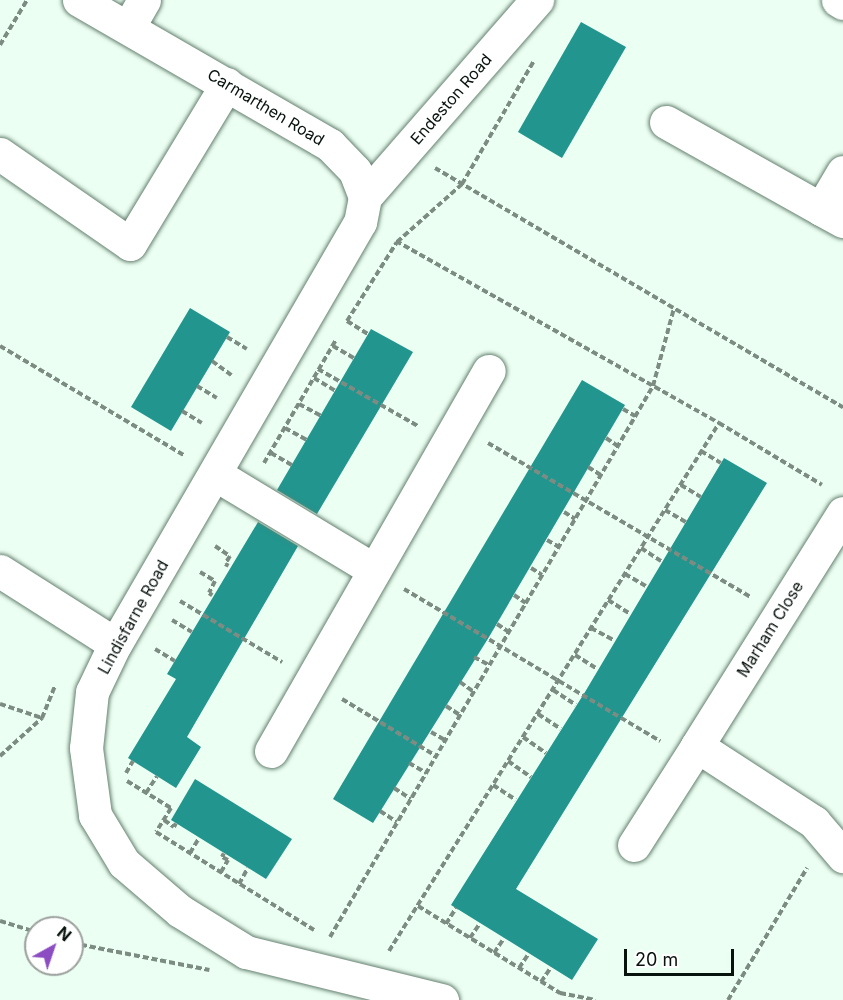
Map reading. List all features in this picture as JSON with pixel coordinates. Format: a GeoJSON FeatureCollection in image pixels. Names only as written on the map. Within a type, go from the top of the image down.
{"type":"FeatureCollection","features":[{"type":"Feature","properties":{"kind":"street","name":"Carmarthen Road"},"geometry":{"type":"LineString","coordinates":[[79,0],[136,13],[227,84],[330,144],[355,171],[363,210]]}},
{"type":"Feature","properties":{"kind":"street","name":"Endeston Road"},"geometry":{"type":"LineString","coordinates":[[363,210],[406,150],[537,0]]}},
{"type":"Feature","properties":{"kind":"street"},"geometry":{"type":"LineString","coordinates":[[838,0],[843,3]]}},
{"type":"Feature","properties":{"kind":"street"},"geometry":{"type":"LineString","coordinates":[[0,154],[130,243],[227,84]]}},
{"type":"Feature","properties":{"kind":"street"},"geometry":{"type":"LineString","coordinates":[[666,122],[832,215],[843,172]]}},
{"type":"Feature","properties":{"kind":"street","name":"Lindisfarne Road"},"geometry":{"type":"LineString","coordinates":[[363,210],[317,300],[115,644],[92,692],[86,748],[95,814],[124,863],[180,910],[246,952],[368,985],[442,1000]]}},
{"type":"Feature","properties":{"kind":"street"},"geometry":{"type":"LineString","coordinates":[[271,751],[489,371]]}},
{"type":"Feature","properties":{"kind":"street"},"geometry":{"type":"LineString","coordinates":[[215,474],[374,570]]}},
{"type":"Feature","properties":{"kind":"street","name":"Marham Close"},"geometry":{"type":"LineString","coordinates":[[634,845],[843,513]]}},
{"type":"Feature","properties":{"kind":"street"},"geometry":{"type":"LineString","coordinates":[[0,571],[115,644]]}},
{"type":"Feature","properties":{"kind":"street"},"geometry":{"type":"LineString","coordinates":[[693,752],[814,822],[839,851]]}},
{"type":"Feature","properties":{"kind":"path"},"geometry":{"type":"LineString","coordinates":[[0,45],[27,0]]}},
{"type":"Feature","properties":{"kind":"path"},"geometry":{"type":"LineString","coordinates":[[406,150],[843,408]]}},
{"type":"Feature","properties":{"kind":"path"},"geometry":{"type":"LineString","coordinates":[[363,210],[653,386],[824,486]]}},
{"type":"Feature","properties":{"kind":"path"},"geometry":{"type":"LineString","coordinates":[[328,940],[653,386],[674,308]]}},
{"type":"Feature","properties":{"kind":"path"},"geometry":{"type":"LineString","coordinates":[[347,321],[368,334]]}},
{"type":"Feature","properties":{"kind":"path"},"geometry":{"type":"LineString","coordinates":[[226,337],[248,350]]}},
{"type":"Feature","properties":{"kind":"path"},"geometry":{"type":"LineString","coordinates":[[333,345],[354,358]]}},
{"type":"Feature","properties":{"kind":"path"},"geometry":{"type":"LineString","coordinates":[[0,346],[215,474]]}},
{"type":"Feature","properties":{"kind":"path"},"geometry":{"type":"LineString","coordinates":[[287,352],[587,499],[779,614]]}},
{"type":"Feature","properties":{"kind":"path"},"geometry":{"type":"LineString","coordinates":[[212,361],[233,376]]}},
{"type":"Feature","properties":{"kind":"path"},"geometry":{"type":"LineString","coordinates":[[314,378],[336,391]]}},
{"type":"Feature","properties":{"kind":"path"},"geometry":{"type":"LineString","coordinates":[[197,386],[219,400]]}},
{"type":"Feature","properties":{"kind":"path"},"geometry":{"type":"LineString","coordinates":[[299,404],[322,416]]}},
{"type":"Feature","properties":{"kind":"path"},"geometry":{"type":"LineString","coordinates":[[623,409],[635,416]]}},
{"type":"Feature","properties":{"kind":"path"},"geometry":{"type":"LineString","coordinates":[[182,411],[205,425]]}},
{"type":"Feature","properties":{"kind":"path"},"geometry":{"type":"LineString","coordinates":[[368,985],[719,423]]}},
{"type":"Feature","properties":{"kind":"path"},"geometry":{"type":"LineString","coordinates":[[285,428],[307,440]]}},
{"type":"Feature","properties":{"kind":"path"},"geometry":{"type":"LineString","coordinates":[[606,438],[618,446]]}},
{"type":"Feature","properties":{"kind":"path"},"geometry":{"type":"LineString","coordinates":[[701,452],[721,463]]}},
{"type":"Feature","properties":{"kind":"path"},"geometry":{"type":"LineString","coordinates":[[271,453],[292,465]]}},
{"type":"Feature","properties":{"kind":"path"},"geometry":{"type":"LineString","coordinates":[[588,467],[601,475]]}},
{"type":"Feature","properties":{"kind":"path"},"geometry":{"type":"LineString","coordinates":[[681,485],[701,497]]}},
{"type":"Feature","properties":{"kind":"path"},"geometry":{"type":"LineString","coordinates":[[665,510],[686,522]]}},
{"type":"Feature","properties":{"kind":"path"},"geometry":{"type":"LineString","coordinates":[[564,512],[575,519]]}},
{"type":"Feature","properties":{"kind":"path"},"geometry":{"type":"LineString","coordinates":[[547,540],[559,547]]}},
{"type":"Feature","properties":{"kind":"path"},"geometry":{"type":"LineString","coordinates":[[215,546],[230,556],[225,564],[229,566]]}},
{"type":"Feature","properties":{"kind":"path"},"geometry":{"type":"LineString","coordinates":[[641,548],[661,561]]}},
{"type":"Feature","properties":{"kind":"path"},"geometry":{"type":"LineString","coordinates":[[531,568],[542,575]]}},
{"type":"Feature","properties":{"kind":"path"},"geometry":{"type":"LineString","coordinates":[[374,570],[499,648],[693,752]]}},
{"type":"Feature","properties":{"kind":"path"},"geometry":{"type":"LineString","coordinates":[[200,572],[216,581],[209,593],[212,595]]}},
{"type":"Feature","properties":{"kind":"path"},"geometry":{"type":"LineString","coordinates":[[625,574],[646,586]]}},
{"type":"Feature","properties":{"kind":"path"},"geometry":{"type":"LineString","coordinates":[[514,595],[526,603]]}},
{"type":"Feature","properties":{"kind":"path"},"geometry":{"type":"LineString","coordinates":[[608,600],[629,614]]}},
{"type":"Feature","properties":{"kind":"path"},"geometry":{"type":"LineString","coordinates":[[172,620],[192,632]]}},
{"type":"Feature","properties":{"kind":"path"},"geometry":{"type":"LineString","coordinates":[[497,624],[509,632]]}},
{"type":"Feature","properties":{"kind":"path"},"geometry":{"type":"LineString","coordinates":[[591,628],[614,640]]}},
{"type":"Feature","properties":{"kind":"path"},"geometry":{"type":"LineString","coordinates":[[155,649],[175,661]]}},
{"type":"Feature","properties":{"kind":"path"},"geometry":{"type":"LineString","coordinates":[[574,655],[597,669]]}},
{"type":"Feature","properties":{"kind":"path"},"geometry":{"type":"LineString","coordinates":[[474,657],[489,665]]}},
{"type":"Feature","properties":{"kind":"path"},"geometry":{"type":"LineString","coordinates":[[460,682],[474,692]]}},
{"type":"Feature","properties":{"kind":"path"},"geometry":{"type":"LineString","coordinates":[[553,690],[576,705]]}},
{"type":"Feature","properties":{"kind":"path"},"geometry":{"type":"LineString","coordinates":[[0,704],[42,718]]}},
{"type":"Feature","properties":{"kind":"path"},"geometry":{"type":"LineString","coordinates":[[446,706],[460,715]]}},
{"type":"Feature","properties":{"kind":"path"},"geometry":{"type":"LineString","coordinates":[[538,714],[561,729]]}},
{"type":"Feature","properties":{"kind":"path"},"geometry":{"type":"LineString","coordinates":[[431,732],[445,740]]}},
{"type":"Feature","properties":{"kind":"path"},"geometry":{"type":"LineString","coordinates":[[523,737],[546,753]]}},
{"type":"Feature","properties":{"kind":"path"},"geometry":{"type":"LineString","coordinates":[[133,761],[123,778],[171,808],[156,832],[338,945]]}},
{"type":"Feature","properties":{"kind":"path"},"geometry":{"type":"LineString","coordinates":[[508,761],[531,777]]}},
{"type":"Feature","properties":{"kind":"path"},"geometry":{"type":"LineString","coordinates":[[409,763],[426,773]]}},
{"type":"Feature","properties":{"kind":"path"},"geometry":{"type":"LineString","coordinates":[[146,793],[157,776]]}},
{"type":"Feature","properties":{"kind":"path"},"geometry":{"type":"LineString","coordinates":[[493,785],[516,800]]}},
{"type":"Feature","properties":{"kind":"path"},"geometry":{"type":"LineString","coordinates":[[394,788],[411,799]]}},
{"type":"Feature","properties":{"kind":"path"},"geometry":{"type":"LineString","coordinates":[[380,811],[397,822]]}},
{"type":"Feature","properties":{"kind":"path"},"geometry":{"type":"LineString","coordinates":[[164,820],[174,827],[176,823]]}},
{"type":"Feature","properties":{"kind":"path"},"geometry":{"type":"LineString","coordinates":[[190,853],[199,838]]}},
{"type":"Feature","properties":{"kind":"path"},"geometry":{"type":"LineString","coordinates":[[728,1000],[814,857],[839,851]]}},
{"type":"Feature","properties":{"kind":"path"},"geometry":{"type":"LineString","coordinates":[[221,872],[228,861],[222,857],[224,853]]}},
{"type":"Feature","properties":{"kind":"path"},"geometry":{"type":"LineString","coordinates":[[239,884],[248,868]]}},
{"type":"Feature","properties":{"kind":"path"},"geometry":{"type":"LineString","coordinates":[[417,906],[560,993],[595,1000]]}},
{"type":"Feature","properties":{"kind":"path"},"geometry":{"type":"LineString","coordinates":[[446,924],[456,908]]}},
{"type":"Feature","properties":{"kind":"path"},"geometry":{"type":"LineString","coordinates":[[0,921],[24,928]]}},
{"type":"Feature","properties":{"kind":"path"},"geometry":{"type":"LineString","coordinates":[[470,938],[480,923]]}},
{"type":"Feature","properties":{"kind":"path"},"geometry":{"type":"LineString","coordinates":[[494,953],[504,938]]}},
{"type":"Feature","properties":{"kind":"path"},"geometry":{"type":"LineString","coordinates":[[84,946],[205,972],[246,952]]}},
{"type":"Feature","properties":{"kind":"path"},"geometry":{"type":"LineString","coordinates":[[519,968],[529,953]]}},
{"type":"Feature","properties":{"kind":"path"},"geometry":{"type":"LineString","coordinates":[[542,982],[551,967]]}},
{"type":"Feature","properties":{"kind":"building"},"geometry":{"type":"Polygon","coordinates":[[[581,22],[626,47],[562,158],[518,132],[581,22]]]}},
{"type":"Feature","properties":{"kind":"building"},"geometry":{"type":"Polygon","coordinates":[[[190,308],[230,332],[171,431],[131,407],[190,308]]]}},
{"type":"Feature","properties":{"kind":"building"},"geometry":{"type":"Polygon","coordinates":[[[371,329],[413,352],[317,514],[277,490],[371,329]]]}},
{"type":"Feature","properties":{"kind":"building"},"geometry":{"type":"Polygon","coordinates":[[[582,380],[625,405],[489,637],[373,823],[333,799],[582,380]]]}},
{"type":"Feature","properties":{"kind":"building"},"geometry":{"type":"Polygon","coordinates":[[[724,458],[767,483],[516,889],[598,939],[572,980],[451,905],[585,692],[724,458]]]}},
{"type":"Feature","properties":{"kind":"building"},"geometry":{"type":"Polygon","coordinates":[[[258,522],[298,546],[187,737],[201,747],[176,788],[128,758],[176,679],[167,674],[258,522]]]}},
{"type":"Feature","properties":{"kind":"building"},"geometry":{"type":"Polygon","coordinates":[[[195,779],[292,839],[266,879],[171,820],[195,779]]]}}]}
